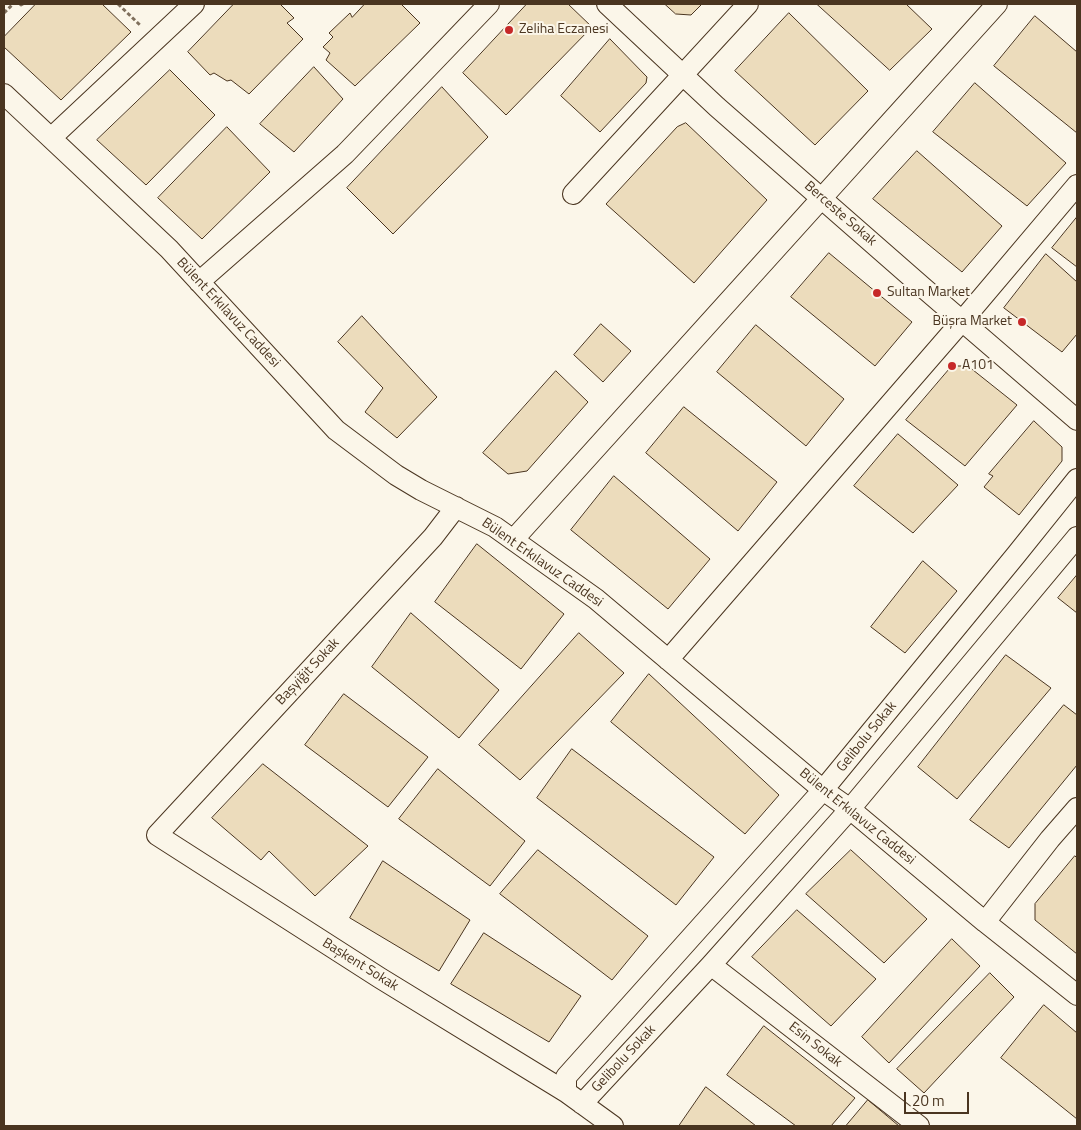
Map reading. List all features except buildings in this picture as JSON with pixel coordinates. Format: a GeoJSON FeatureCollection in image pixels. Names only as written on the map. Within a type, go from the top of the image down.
{"type":"FeatureCollection","features":[{"type":"Feature","properties":{"kind":"street"},"geometry":{"type":"LineString","coordinates":[[51,138],[194,4]]}},
{"type":"Feature","properties":{"kind":"street"},"geometry":{"type":"LineString","coordinates":[[199,282],[345,154],[489,4]]}},
{"type":"Feature","properties":{"kind":"street","name":"Berceste Sokak"},"geometry":{"type":"LineString","coordinates":[[607,4],[725,114],[1077,420]]}},
{"type":"Feature","properties":{"kind":"street"},"geometry":{"type":"LineString","coordinates":[[573,194],[748,4]]}},
{"type":"Feature","properties":{"kind":"street"},"geometry":{"type":"LineString","coordinates":[[513,540],[997,4]]}},
{"type":"Feature","properties":{"kind":"street","name":"Bülent Erkılavuz Caddesi"},"geometry":{"type":"LineString","coordinates":[[4,94],[169,249],[336,430],[396,475],[495,527],[596,599],[823,790],[850,809],[1077,995]]}},
{"type":"Feature","properties":{"kind":"street"},"geometry":{"type":"LineString","coordinates":[[668,660],[962,321],[1077,185]]}},
{"type":"Feature","properties":{"kind":"street","name":"Gelibolu Sokak"},"geometry":{"type":"LineString","coordinates":[[566,1084],[823,790],[1077,479]]}},
{"type":"Feature","properties":{"kind":"street","name":"Başyiğit Sokak"},"geometry":{"type":"LineString","coordinates":[[157,835],[433,537],[456,507]]}},
{"type":"Feature","properties":{"kind":"street","name":"Gelibolu Sokak"},"geometry":{"type":"LineString","coordinates":[[582,1104],[711,965],[850,809],[1077,537]]}},
{"type":"Feature","properties":{"kind":"street"},"geometry":{"type":"LineString","coordinates":[[986,922],[1050,839],[1077,808]]}},
{"type":"Feature","properties":{"kind":"street","name":"Başkent Sokak"},"geometry":{"type":"LineString","coordinates":[[157,835],[380,978],[566,1084],[582,1104],[613,1126]]}},
{"type":"Feature","properties":{"kind":"street","name":"Esin Sokak"},"geometry":{"type":"LineString","coordinates":[[711,965],[919,1126]]}},
{"type":"Feature","properties":{"kind":"path"},"geometry":{"type":"LineString","coordinates":[[4,13],[13,4]]}},
{"type":"Feature","properties":{"kind":"path"},"geometry":{"type":"LineString","coordinates":[[118,4],[145,30]]}},
{"type":"Feature","properties":{"kind":"place","name":"Zeliha Eczanesi"},"geometry":{"type":"Point","coordinates":[509,30]}},
{"type":"Feature","properties":{"kind":"place","name":"Sultan Market"},"geometry":{"type":"Point","coordinates":[877,293]}},
{"type":"Feature","properties":{"kind":"place","name":"Büşra Market"},"geometry":{"type":"Point","coordinates":[1022,322]}},
{"type":"Feature","properties":{"kind":"place","name":"A101"},"geometry":{"type":"Point","coordinates":[952,366]}}]}
